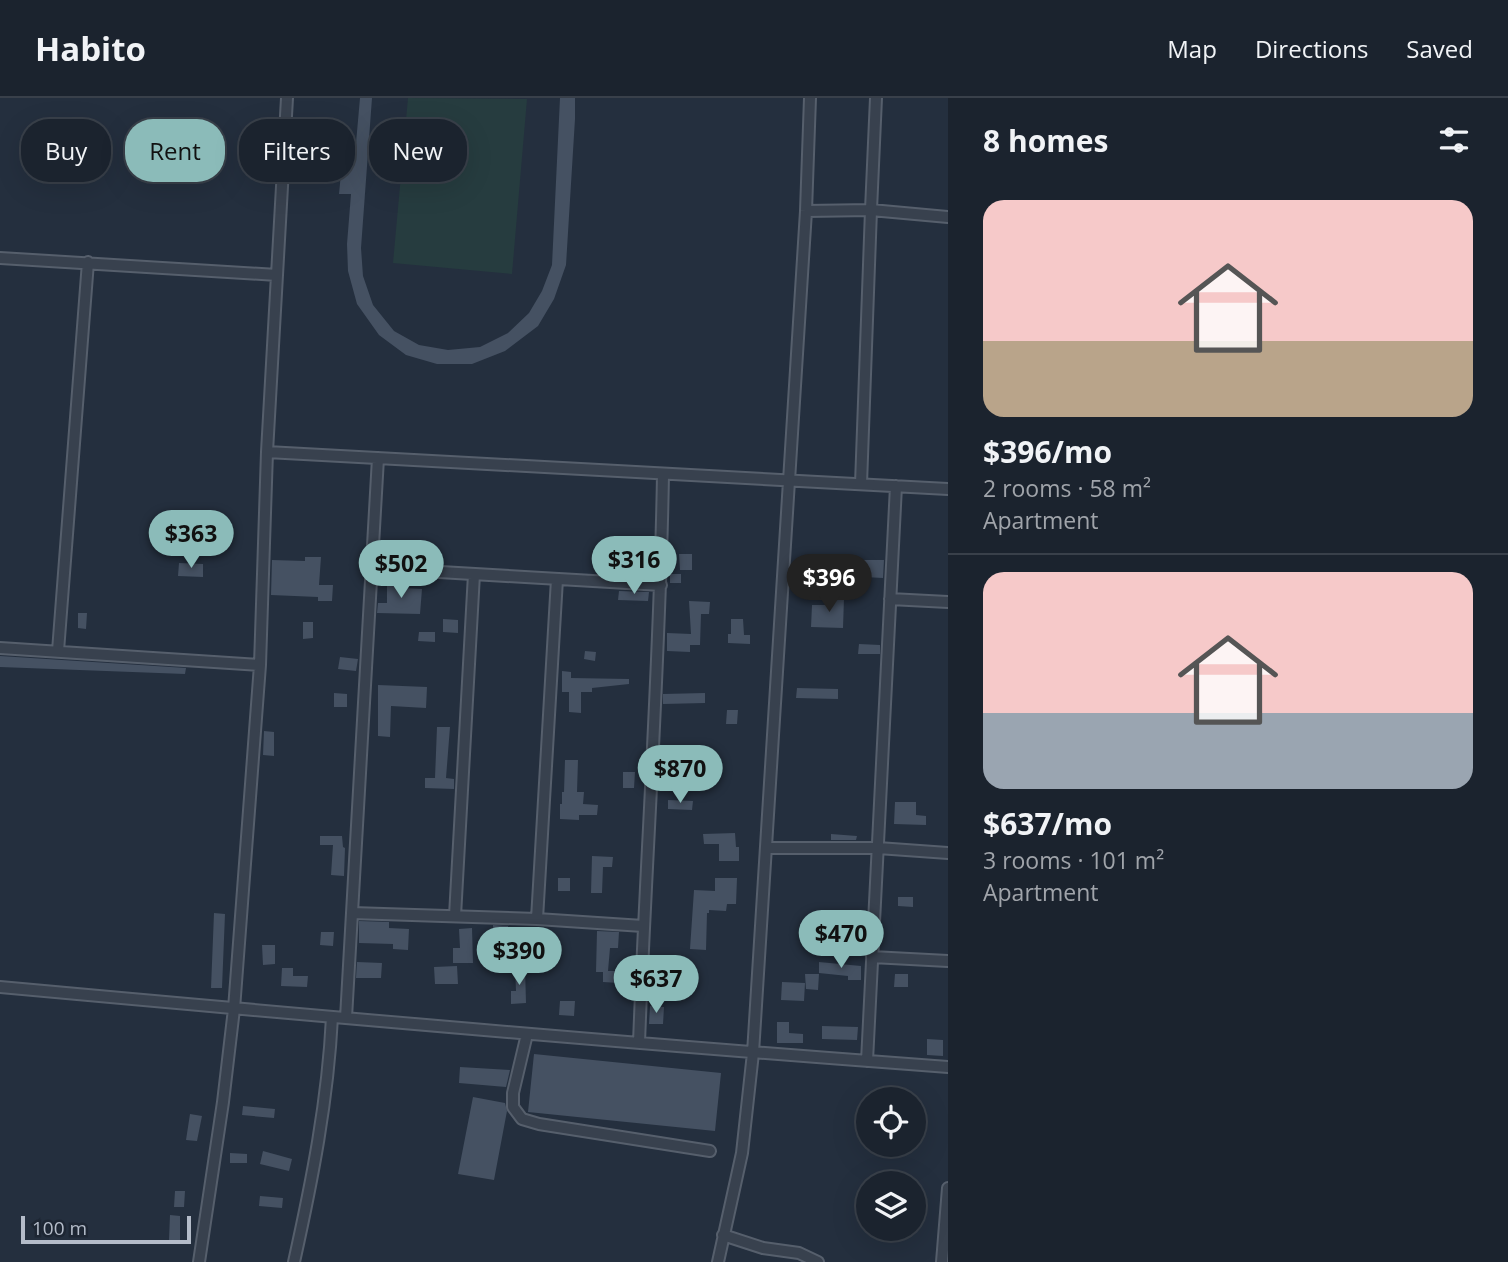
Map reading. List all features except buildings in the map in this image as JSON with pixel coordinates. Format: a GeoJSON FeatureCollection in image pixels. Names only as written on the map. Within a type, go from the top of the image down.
{"type":"FeatureCollection","features":[{"type":"Feature","properties":{"kind":"street"},"geometry":{"type":"LineString","coordinates":[[199,1262],[234,1009],[260,665],[267,452],[287,98]]}},
{"type":"Feature","properties":{"kind":"street"},"geometry":{"type":"LineString","coordinates":[[718,1262],[742,1153],[753,1053],[790,481],[810,98]]}},
{"type":"Feature","properties":{"kind":"street"},"geometry":{"type":"LineString","coordinates":[[860,484],[876,98]]}},
{"type":"Feature","properties":{"kind":"street"},"geometry":{"type":"LineString","coordinates":[[806,211],[870,210],[948,217]]}},
{"type":"Feature","properties":{"kind":"street"},"geometry":{"type":"LineString","coordinates":[[0,258],[277,275]]}},
{"type":"Feature","properties":{"kind":"street"},"geometry":{"type":"LineString","coordinates":[[58,651],[88,262]]}},
{"type":"Feature","properties":{"kind":"street"},"geometry":{"type":"LineString","coordinates":[[267,452],[948,489]]}},
{"type":"Feature","properties":{"kind":"street"},"geometry":{"type":"LineString","coordinates":[[346,1018],[378,458]]}},
{"type":"Feature","properties":{"kind":"street"},"geometry":{"type":"LineString","coordinates":[[639,1043],[661,585],[663,474]]}},
{"type":"Feature","properties":{"kind":"street"},"geometry":{"type":"LineString","coordinates":[[867,1061],[896,486]]}},
{"type":"Feature","properties":{"kind":"street"},"geometry":{"type":"LineString","coordinates":[[372,568],[661,585]]}},
{"type":"Feature","properties":{"kind":"street"},"geometry":{"type":"LineString","coordinates":[[455,916],[474,574]]}},
{"type":"Feature","properties":{"kind":"street"},"geometry":{"type":"LineString","coordinates":[[537,919],[557,579]]}},
{"type":"Feature","properties":{"kind":"street"},"geometry":{"type":"LineString","coordinates":[[890,599],[948,602]]}},
{"type":"Feature","properties":{"kind":"street"},"geometry":{"type":"LineString","coordinates":[[0,648],[260,665]]}},
{"type":"Feature","properties":{"kind":"street"},"geometry":{"type":"LineString","coordinates":[[766,848],[878,848],[948,853]]}},
{"type":"Feature","properties":{"kind":"street"},"geometry":{"type":"LineString","coordinates":[[352,913],[537,919],[643,926]]}},
{"type":"Feature","properties":{"kind":"street"},"geometry":{"type":"LineString","coordinates":[[872,957],[948,961]]}},
{"type":"Feature","properties":{"kind":"street"},"geometry":{"type":"LineString","coordinates":[[0,986],[234,1009],[948,1067]]}},
{"type":"Feature","properties":{"kind":"street"},"geometry":{"type":"LineString","coordinates":[[295,1262],[313,1179],[330,1060],[332,1017]]}},
{"type":"Feature","properties":{"kind":"street"},"geometry":{"type":"LineString","coordinates":[[527,1034],[513,1093],[513,1107],[522,1119],[710,1151]]}},
{"type":"Feature","properties":{"kind":"street"},"geometry":{"type":"LineString","coordinates":[[942,1262],[948,1188]]}},
{"type":"Feature","properties":{"kind":"street"},"geometry":{"type":"LineString","coordinates":[[723,1235],[763,1248],[799,1253],[818,1262]]}},
{"type":"Feature","properties":{"kind":"green space"},"geometry":{"type":"Polygon","coordinates":[[[408,98],[527,99],[512,274],[393,263],[400,182],[467,182],[467,119],[406,119],[408,98]]]}}]}
